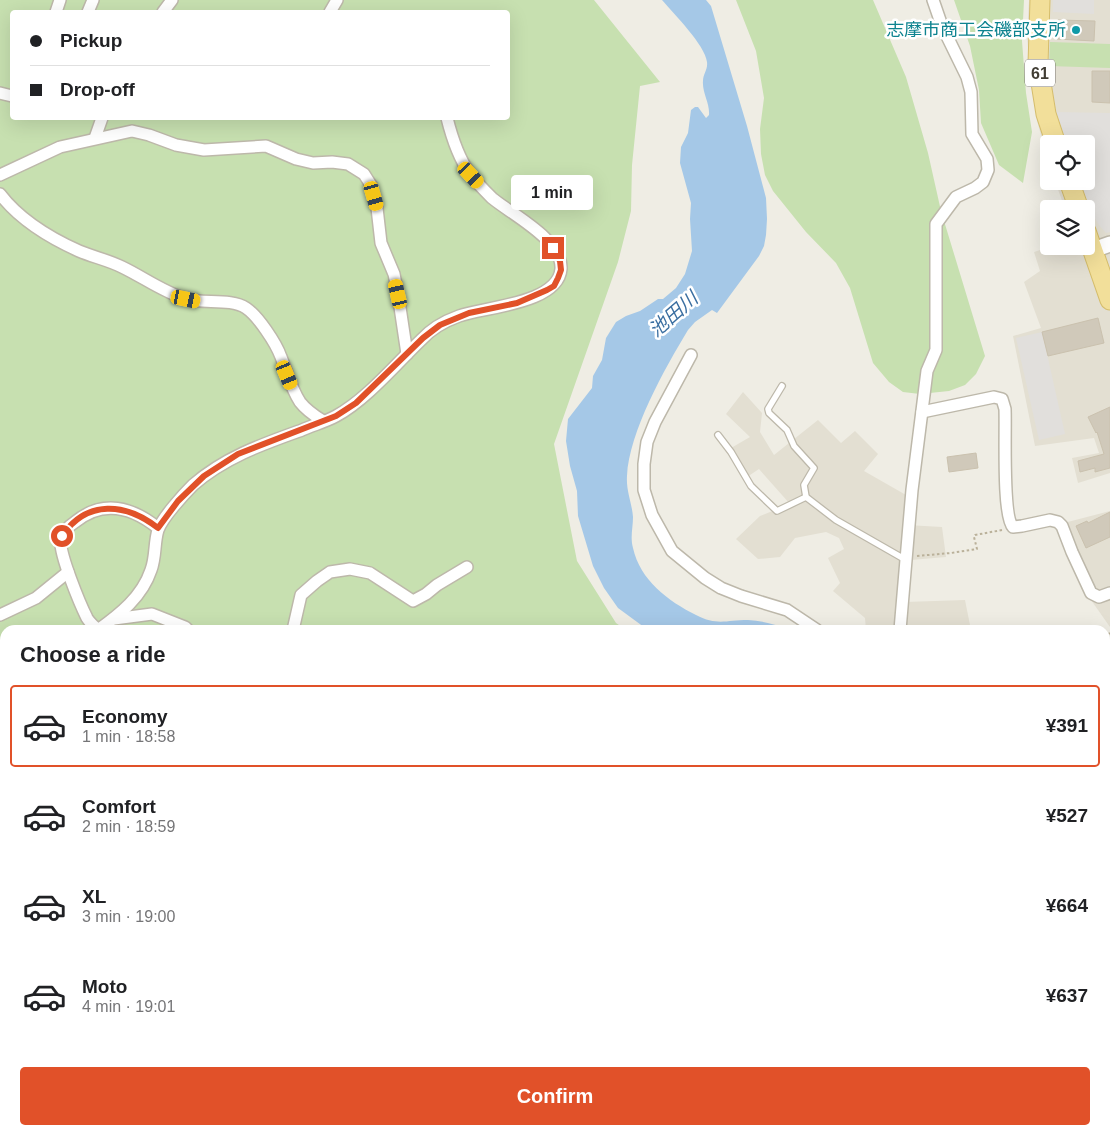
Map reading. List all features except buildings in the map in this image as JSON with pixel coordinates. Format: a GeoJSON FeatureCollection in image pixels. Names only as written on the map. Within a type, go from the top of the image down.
{"type":"FeatureCollection","features":[{"type":"Feature","properties":{"kind":"main road","name":"61"},"geometry":{"type":"LineString","coordinates":[[1040,0],[1038,64],[1046,114],[1053,135]]}},
{"type":"Feature","properties":{"kind":"main road"},"geometry":{"type":"LineString","coordinates":[[1101,247],[1110,300]]}},
{"type":"Feature","properties":{"kind":"street"},"geometry":{"type":"LineString","coordinates":[[900,625],[912,490],[927,371],[936,350],[936,224],[956,197],[983,182],[988,170],[987,160],[972,134],[972,92],[967,77],[945,34],[933,0]]}},
{"type":"Feature","properties":{"kind":"street"},"geometry":{"type":"LineString","coordinates":[[93,120],[95,138]]}},
{"type":"Feature","properties":{"kind":"street"},"geometry":{"type":"LineString","coordinates":[[95,138],[101,120]]}},
{"type":"Feature","properties":{"kind":"street"},"geometry":{"type":"LineString","coordinates":[[105,625],[134,600],[142,589],[152,569],[158,528],[178,501],[192,487],[224,462],[252,448],[336,416],[356,403],[423,338],[449,320],[469,313],[517,303],[554,286],[561,270],[560,261],[553,248],[536,230],[492,197],[471,175],[454,144],[448,120]]}},
{"type":"Feature","properties":{"kind":"street"},"geometry":{"type":"LineString","coordinates":[[0,176],[60,147],[132,131],[176,145],[204,150],[266,146],[296,159],[313,163],[332,162],[348,164],[364,174],[371,185],[377,208],[381,243],[394,274],[407,354]]}},
{"type":"Feature","properties":{"kind":"street"},"geometry":{"type":"LineString","coordinates":[[0,194],[19,214],[37,228],[80,252],[121,266],[164,290],[186,299],[236,304],[245,308],[268,333],[278,349],[287,375],[300,401],[305,408],[323,422]]}},
{"type":"Feature","properties":{"kind":"street"},"geometry":{"type":"LineString","coordinates":[[691,355],[655,422],[647,442],[644,464],[644,490],[652,516],[672,551],[705,578],[735,594],[787,610],[810,625]]}},
{"type":"Feature","properties":{"kind":"street"},"geometry":{"type":"LineString","coordinates":[[922,412],[994,397],[1002,400],[1005,409],[1006,500],[1009,524],[1013,527],[1050,520],[1058,522],[1062,526],[1091,593],[1099,597],[1110,593]]}},
{"type":"Feature","properties":{"kind":"street"},"geometry":{"type":"LineString","coordinates":[[93,625],[88,620],[68,572],[60,542],[62,536],[72,525],[89,513],[101,508],[115,508],[131,512],[148,520],[158,528]]}},
{"type":"Feature","properties":{"kind":"street"},"geometry":{"type":"LineString","coordinates":[[294,625],[301,595],[317,580],[330,572],[350,569],[370,573],[413,601],[467,567]]}},
{"type":"Feature","properties":{"kind":"street"},"geometry":{"type":"LineString","coordinates":[[0,615],[36,598],[68,572]]}},
{"type":"Feature","properties":{"kind":"street"},"geometry":{"type":"LineString","coordinates":[[114,618],[152,614],[180,625]]}},
{"type":"Feature","properties":{"kind":"lane"},"geometry":{"type":"LineString","coordinates":[[782,386],[768,409],[769,413],[787,430],[794,446],[814,468],[804,485],[806,497],[836,520],[906,558]]}},
{"type":"Feature","properties":{"kind":"lane"},"geometry":{"type":"LineString","coordinates":[[718,436],[731,452],[751,486],[777,510],[806,497]]}},
{"type":"Feature","properties":{"kind":"path"},"geometry":{"type":"LineString","coordinates":[[906,558],[951,554],[977,549],[974,536],[976,534],[1013,527]]}},
{"type":"Feature","properties":{"kind":"shaded area"},"geometry":{"type":"Polygon","coordinates":[[[1029,0],[1110,0],[1110,473],[1078,483],[1072,458],[1099,453],[1094,438],[1035,446],[1013,336],[1041,328],[1024,282],[1040,271],[1034,252],[1040,250],[1040,255],[1095,255],[1095,200],[1062,200],[1058,190],[1095,190],[1095,135],[1041,135],[1030,76],[1027,35],[1029,0]]]}},
{"type":"Feature","properties":{"kind":"shaded area"},"geometry":{"type":"Polygon","coordinates":[[[1053,0],[1094,0],[1094,14],[1053,12],[1053,0]]]}},
{"type":"Feature","properties":{"kind":"shaded area"},"geometry":{"type":"Polygon","coordinates":[[[1056,112],[1110,113],[1110,232],[1106,233],[1095,218],[1095,200],[1086,200],[1081,190],[1095,190],[1095,135],[1061,135],[1056,112]]]}},
{"type":"Feature","properties":{"kind":"shaded area"},"geometry":{"type":"Polygon","coordinates":[[[1042,332],[1065,434],[1039,440],[1016,338],[1042,332]]]}},
{"type":"Feature","properties":{"kind":"shaded area"},"geometry":{"type":"Polygon","coordinates":[[[743,392],[762,413],[760,432],[774,455],[818,420],[841,443],[855,431],[878,454],[864,471],[906,495],[907,525],[942,527],[946,557],[911,560],[905,602],[965,600],[970,625],[866,625],[865,618],[833,591],[840,583],[828,558],[844,549],[839,538],[826,532],[795,538],[780,557],[758,559],[736,539],[760,516],[790,504],[759,469],[744,479],[731,448],[750,437],[726,414],[743,392]]]}},
{"type":"Feature","properties":{"kind":"shaded area"},"geometry":{"type":"Polygon","coordinates":[[[1110,511],[1110,625],[1091,600],[1070,553],[1060,524],[1110,511]]]}},
{"type":"Feature","properties":{"kind":"green space"},"geometry":{"type":"Polygon","coordinates":[[[0,0],[594,0],[660,82],[640,86],[632,165],[631,211],[618,262],[554,444],[577,561],[619,625],[0,625],[0,0]]]}},
{"type":"Feature","properties":{"kind":"green space"},"geometry":{"type":"Polygon","coordinates":[[[736,0],[873,0],[906,77],[928,153],[941,211],[985,356],[976,374],[965,385],[949,391],[920,394],[903,392],[889,382],[873,363],[850,288],[836,263],[806,232],[773,191],[765,175],[761,154],[760,129],[764,98],[756,51],[736,0]]]}},
{"type":"Feature","properties":{"kind":"green space"},"geometry":{"type":"Polygon","coordinates":[[[954,0],[1024,0],[1022,41],[1026,93],[1032,132],[1023,183],[999,165],[981,123],[979,90],[970,46],[954,0]]]}},
{"type":"Feature","properties":{"kind":"green space"},"geometry":{"type":"Polygon","coordinates":[[[1050,42],[1110,44],[1110,68],[1049,66],[1050,42]]]}},
{"type":"Feature","properties":{"kind":"water","name":"池田川"},"geometry":{"type":"Polygon","coordinates":[[[662,0],[706,0],[711,6],[747,126],[766,198],[766,235],[764,246],[759,256],[717,313],[712,310],[695,322],[688,330],[659,381],[641,420],[629,459],[627,476],[627,487],[633,517],[632,544],[642,570],[649,580],[675,603],[710,620],[722,622],[753,620],[776,625],[641,625],[618,608],[604,588],[593,566],[578,516],[577,491],[566,441],[568,419],[592,388],[593,376],[602,360],[606,338],[616,322],[640,311],[658,299],[663,299],[676,288],[685,274],[692,251],[691,203],[680,163],[681,147],[688,133],[691,110],[698,107],[706,118],[709,115],[703,85],[707,62],[701,47],[662,0]]]}},
{"type":"Feature","properties":{"kind":"place","name":"志摩市商工会磯部支所"},"geometry":{"type":"Point","coordinates":[1076,30]}},
{"type":"Feature","properties":{"kind":"route"},"geometry":{"type":"LineString","coordinates":[[62,536],[66,529],[77,520],[101,508],[115,508],[131,512],[148,520],[158,528],[178,501],[204,476],[238,454],[336,416],[356,403],[423,338],[440,325],[458,316],[517,303],[554,286],[561,270],[560,261],[553,248]]}}]}
